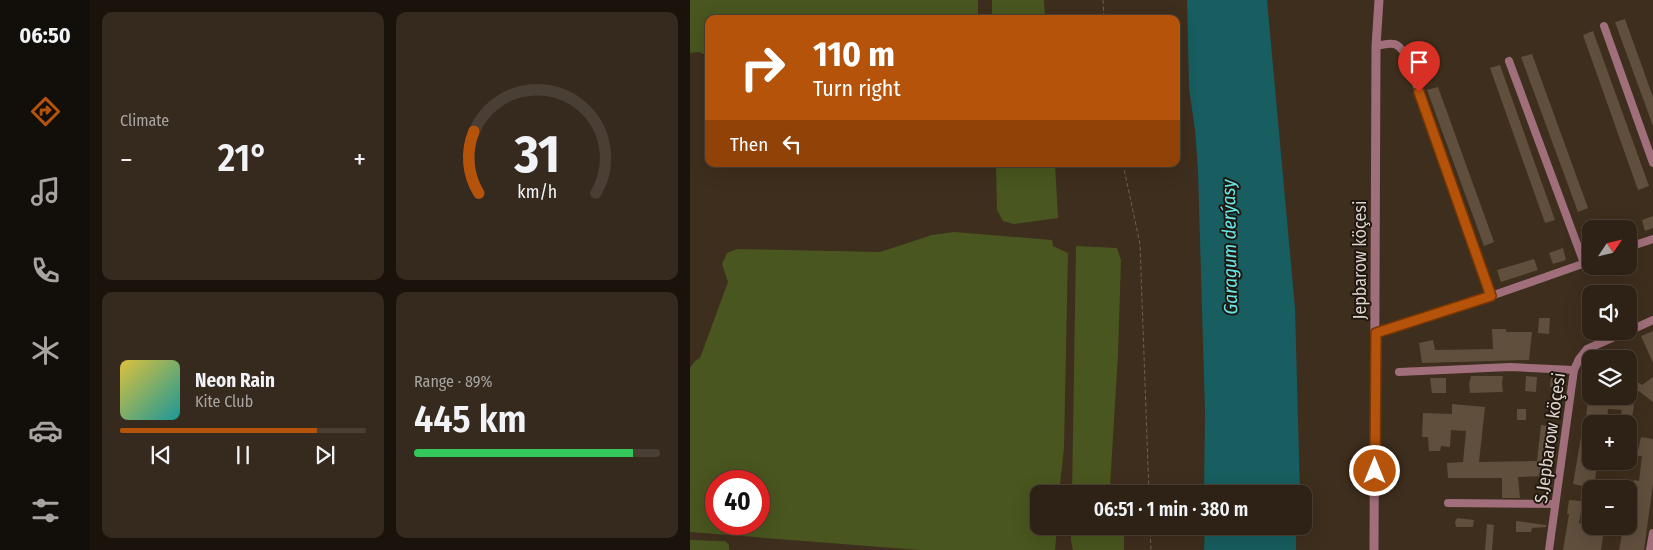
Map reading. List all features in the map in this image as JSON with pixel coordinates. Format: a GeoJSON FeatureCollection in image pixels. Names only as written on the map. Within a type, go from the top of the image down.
{"type":"FeatureCollection","features":[{"type":"Feature","properties":{"kind":"street","name":"Jepbarow köçesi"},"geometry":{"type":"LineString","coordinates":[[1374,550],[1376,46],[1379,0]]}},
{"type":"Feature","properties":{"kind":"street"},"geometry":{"type":"LineString","coordinates":[[1604,26],[1653,163]]}},
{"type":"Feature","properties":{"kind":"street"},"geometry":{"type":"LineString","coordinates":[[1376,46],[1393,43],[1399,45],[1406,55],[1491,296]]}},
{"type":"Feature","properties":{"kind":"street"},"geometry":{"type":"LineString","coordinates":[[1509,61],[1582,247]]}},
{"type":"Feature","properties":{"kind":"street"},"geometry":{"type":"LineString","coordinates":[[1638,244],[1653,239]]}},
{"type":"Feature","properties":{"kind":"street"},"geometry":{"type":"LineString","coordinates":[[1376,333],[1582,264]]}},
{"type":"Feature","properties":{"kind":"street","name":"S.Jepbarow köçesi"},"geometry":{"type":"LineString","coordinates":[[1637,327],[1653,320]]}},
{"type":"Feature","properties":{"kind":"street","name":"S.Jepbarow köçesi"},"geometry":{"type":"LineString","coordinates":[[1549,550],[1574,370],[1579,359],[1587,349],[1608,340]]}},
{"type":"Feature","properties":{"kind":"street"},"geometry":{"type":"LineString","coordinates":[[1399,372],[1510,367],[1574,370]]}},
{"type":"Feature","properties":{"kind":"street"},"geometry":{"type":"LineString","coordinates":[[1448,503],[1555,504]]}},
{"type":"Feature","properties":{"kind":"street"},"geometry":{"type":"LineString","coordinates":[[1650,550],[1653,533]]}},
{"type":"Feature","properties":{"kind":"path"},"geometry":{"type":"LineString","coordinates":[[1103,0],[1104,15]]}},
{"type":"Feature","properties":{"kind":"path"},"geometry":{"type":"LineString","coordinates":[[1124,167],[1140,244],[1149,485]]}},
{"type":"Feature","properties":{"kind":"path"},"geometry":{"type":"LineString","coordinates":[[1150,535],[1151,550]]}},
{"type":"Feature","properties":{"kind":"green space"},"geometry":{"type":"Polygon","coordinates":[[[690,0],[978,0],[978,15],[705,15],[705,54],[699,52],[690,53],[690,0]]]}},
{"type":"Feature","properties":{"kind":"green space"},"geometry":{"type":"Polygon","coordinates":[[[992,0],[1044,0],[1045,15],[992,15],[992,0]]]}},
{"type":"Feature","properties":{"kind":"green space"},"geometry":{"type":"Polygon","coordinates":[[[996,167],[1055,167],[1058,218],[1014,224],[1003,221],[997,210],[996,167]]]}},
{"type":"Feature","properties":{"kind":"green space"},"geometry":{"type":"Polygon","coordinates":[[[954,232],[1052,240],[1053,246],[1068,253],[1064,448],[1060,485],[1030,485],[1030,535],[1056,535],[1055,550],[919,550],[728,535],[770,535],[770,470],[705,470],[705,533],[690,532],[690,368],[700,358],[728,282],[722,264],[727,253],[737,249],[880,252],[932,235],[954,232]]]}},
{"type":"Feature","properties":{"kind":"green space"},"geometry":{"type":"Polygon","coordinates":[[[1076,246],[1117,248],[1121,260],[1118,354],[1110,485],[1072,485],[1076,246]]]}},
{"type":"Feature","properties":{"kind":"green space"},"geometry":{"type":"Polygon","coordinates":[[[1071,535],[1124,535],[1124,550],[1073,550],[1071,535]]]}},
{"type":"Feature","properties":{"kind":"green space"},"geometry":{"type":"Polygon","coordinates":[[[690,540],[725,541],[729,545],[729,550],[690,550],[690,540]]]}},
{"type":"Feature","properties":{"kind":"water","name":"Garagum derýasy"},"geometry":{"type":"Polygon","coordinates":[[[1187,0],[1267,0],[1295,308],[1300,485],[1204,485],[1205,412],[1198,171],[1189,88],[1187,0]]]}},
{"type":"Feature","properties":{"kind":"water"},"geometry":{"type":"Polygon","coordinates":[[[1205,535],[1296,535],[1296,550],[1204,550],[1205,535]]]}},
{"type":"Feature","properties":{"kind":"building"},"geometry":{"type":"Polygon","coordinates":[[[1625,19],[1653,97],[1653,126],[1615,22],[1625,19]]]}},
{"type":"Feature","properties":{"kind":"building"},"geometry":{"type":"Polygon","coordinates":[[[1593,31],[1649,186],[1638,190],[1583,35],[1593,31]]]}},
{"type":"Feature","properties":{"kind":"building"},"geometry":{"type":"Polygon","coordinates":[[[1532,54],[1588,208],[1578,212],[1521,57],[1532,54]]]}},
{"type":"Feature","properties":{"kind":"building"},"geometry":{"type":"Polygon","coordinates":[[[1500,65],[1555,220],[1545,223],[1490,68],[1500,65]]]}},
{"type":"Feature","properties":{"kind":"building"},"geometry":{"type":"Polygon","coordinates":[[[1438,87],[1494,242],[1484,246],[1427,90],[1438,87]]]}},
{"type":"Feature","properties":{"kind":"building"},"geometry":{"type":"Polygon","coordinates":[[[1653,216],[1653,228],[1645,231],[1642,220],[1653,216]]]}},
{"type":"Feature","properties":{"kind":"building"},"geometry":{"type":"Polygon","coordinates":[[[1563,248],[1566,260],[1553,264],[1549,253],[1563,248]]]}},
{"type":"Feature","properties":{"kind":"building"},"geometry":{"type":"Polygon","coordinates":[[[1534,259],[1538,270],[1501,282],[1497,270],[1534,259]]]}},
{"type":"Feature","properties":{"kind":"building"},"geometry":{"type":"Polygon","coordinates":[[[1539,318],[1550,318],[1549,334],[1538,333],[1539,318]]]}},
{"type":"Feature","properties":{"kind":"building"},"geometry":{"type":"Polygon","coordinates":[[[1492,329],[1506,329],[1506,332],[1532,332],[1529,360],[1422,363],[1419,343],[1433,340],[1435,350],[1493,349],[1492,329]]]}},
{"type":"Feature","properties":{"kind":"building"},"geometry":{"type":"Polygon","coordinates":[[[1653,331],[1653,363],[1641,336],[1653,331]]]}},
{"type":"Feature","properties":{"kind":"building"},"geometry":{"type":"Polygon","coordinates":[[[1471,376],[1503,376],[1503,392],[1470,393],[1469,384],[1471,376]]]}},
{"type":"Feature","properties":{"kind":"building"},"geometry":{"type":"Polygon","coordinates":[[[1526,376],[1537,377],[1536,392],[1525,391],[1526,376]]]}},
{"type":"Feature","properties":{"kind":"building"},"geometry":{"type":"Polygon","coordinates":[[[1653,377],[1653,402],[1637,390],[1637,381],[1642,385],[1653,377]]]}},
{"type":"Feature","properties":{"kind":"building"},"geometry":{"type":"Polygon","coordinates":[[[1430,378],[1446,378],[1446,393],[1432,393],[1430,378]]]}},
{"type":"Feature","properties":{"kind":"building"},"geometry":{"type":"Polygon","coordinates":[[[1551,378],[1557,379],[1556,387],[1550,387],[1551,378]]]}},
{"type":"Feature","properties":{"kind":"building"},"geometry":{"type":"Polygon","coordinates":[[[1452,404],[1485,407],[1479,462],[1537,461],[1541,425],[1558,427],[1551,476],[1518,477],[1520,498],[1502,498],[1502,478],[1448,478],[1447,463],[1463,462],[1466,431],[1451,430],[1450,447],[1441,446],[1440,451],[1429,451],[1428,437],[1422,437],[1423,413],[1452,414],[1452,404]]]}},
{"type":"Feature","properties":{"kind":"building"},"geometry":{"type":"Polygon","coordinates":[[[1587,405],[1634,405],[1632,415],[1621,415],[1622,410],[1608,409],[1607,415],[1586,415],[1587,405]]]}},
{"type":"Feature","properties":{"kind":"building"},"geometry":{"type":"Polygon","coordinates":[[[1517,409],[1526,409],[1526,420],[1517,420],[1517,409]]]}},
{"type":"Feature","properties":{"kind":"building"},"geometry":{"type":"Polygon","coordinates":[[[1582,431],[1582,470],[1597,470],[1595,480],[1582,480],[1582,486],[1573,484],[1582,431]]]}},
{"type":"Feature","properties":{"kind":"building"},"geometry":{"type":"Polygon","coordinates":[[[1641,437],[1653,439],[1653,484],[1644,550],[1619,550],[1622,535],[1637,535],[1637,481],[1639,481],[1642,456],[1637,456],[1641,437]]]}},
{"type":"Feature","properties":{"kind":"building"},"geometry":{"type":"Polygon","coordinates":[[[1569,500],[1582,501],[1579,523],[1582,524],[1582,535],[1603,535],[1601,550],[1563,550],[1569,514],[1567,514],[1569,500]]]}},
{"type":"Feature","properties":{"kind":"building"},"geometry":{"type":"Polygon","coordinates":[[[1457,518],[1474,520],[1473,527],[1456,527],[1455,522],[1457,518]]]}},
{"type":"Feature","properties":{"kind":"building"},"geometry":{"type":"Polygon","coordinates":[[[1516,521],[1546,525],[1546,527],[1532,528],[1531,532],[1516,532],[1516,521]]]}},
{"type":"Feature","properties":{"kind":"building"},"geometry":{"type":"Polygon","coordinates":[[[1487,524],[1494,525],[1492,550],[1485,550],[1487,524]]]}},
{"type":"Feature","properties":{"kind":"route"},"geometry":{"type":"LineString","coordinates":[[1375,471],[1376,333],[1491,296],[1419,92]]}}]}
